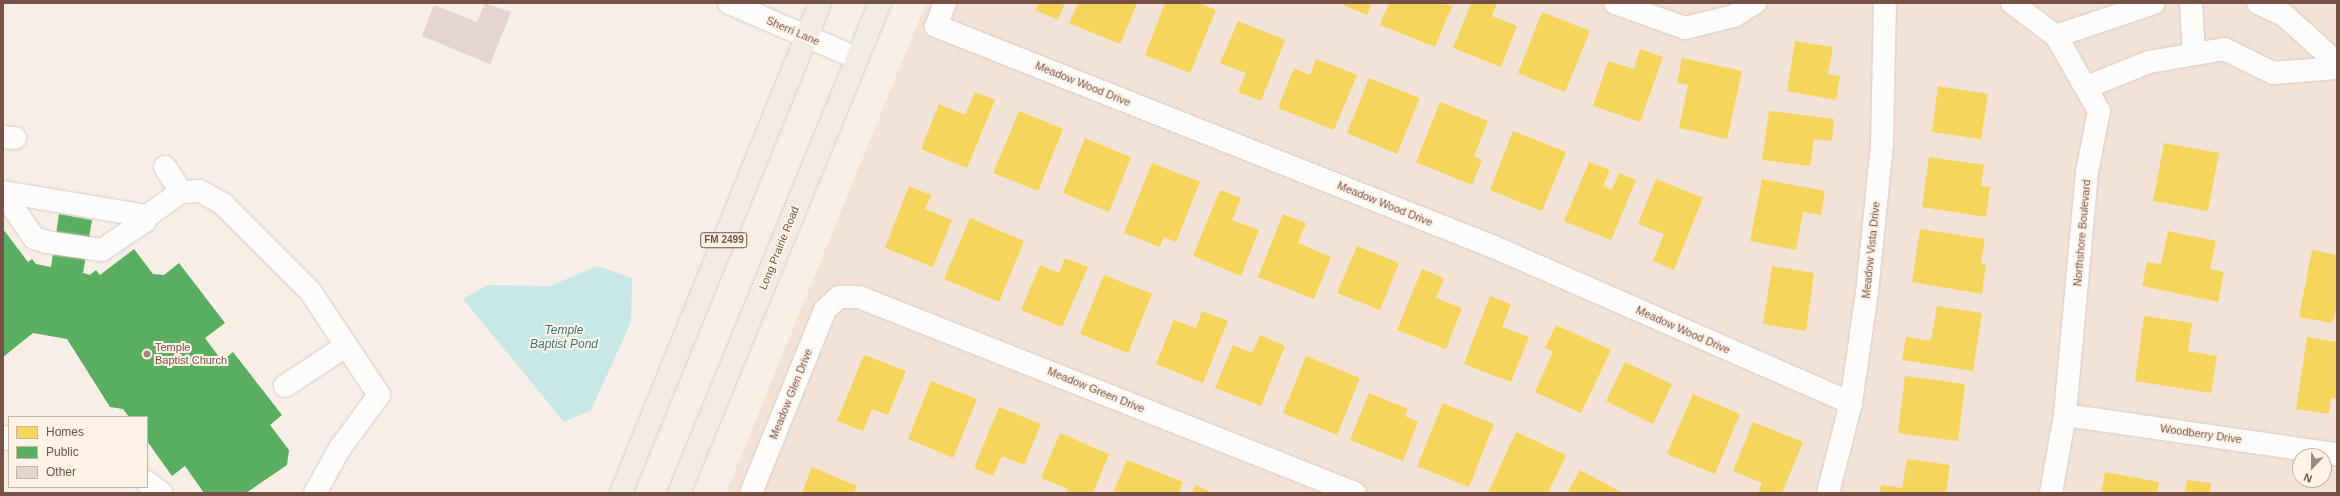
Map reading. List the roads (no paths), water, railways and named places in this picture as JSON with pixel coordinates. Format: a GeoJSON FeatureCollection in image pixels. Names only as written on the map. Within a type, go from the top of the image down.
{"type":"FeatureCollection","features":[{"type":"Feature","properties":{"kind":"main road","name":"FM 2499"},"geometry":{"type":"LineString","coordinates":[[621,493],[820,3]]}},
{"type":"Feature","properties":{"kind":"main road","name":"Long Prairie Road"},"geometry":{"type":"LineString","coordinates":[[679,493],[880,3]]}},
{"type":"Feature","properties":{"kind":"street","name":"Sherri Lane"},"geometry":{"type":"LineString","coordinates":[[729,3],[857,58]]}},
{"type":"Feature","properties":{"kind":"street","name":"Meadow Wood Drive"},"geometry":{"type":"LineString","coordinates":[[946,3],[936,26],[1494,247],[1851,403]]}},
{"type":"Feature","properties":{"kind":"street"},"geometry":{"type":"LineString","coordinates":[[1615,3],[1684,28],[1734,16],[1755,3]]}},
{"type":"Feature","properties":{"kind":"street","name":"Meadow Vista Drive"},"geometry":{"type":"LineString","coordinates":[[1828,493],[1851,403],[1867,292],[1882,144],[1885,3]]}},
{"type":"Feature","properties":{"kind":"street"},"geometry":{"type":"LineString","coordinates":[[2012,3],[2056,36],[2154,3]]}},
{"type":"Feature","properties":{"kind":"street"},"geometry":{"type":"LineString","coordinates":[[2191,3],[2194,54]]}},
{"type":"Feature","properties":{"kind":"street"},"geometry":{"type":"LineString","coordinates":[[2258,3],[2284,15],[2337,63]]}},
{"type":"Feature","properties":{"kind":"street","name":"Northshore Boulevard"},"geometry":{"type":"LineString","coordinates":[[2051,493],[2064,415],[2087,172],[2099,111],[2087,87],[2056,36]]}},
{"type":"Feature","properties":{"kind":"street"},"geometry":{"type":"LineString","coordinates":[[2087,87],[2149,62],[2224,49],[2273,73],[2337,68]]}},
{"type":"Feature","properties":{"kind":"street"},"geometry":{"type":"LineString","coordinates":[[165,167],[181,192]]}},
{"type":"Feature","properties":{"kind":"street"},"geometry":{"type":"LineString","coordinates":[[24,196],[27,212],[50,235],[95,241],[138,214],[181,192],[200,191],[223,204],[310,291],[379,395],[340,448],[315,493]]}},
{"type":"Feature","properties":{"kind":"street"},"geometry":{"type":"LineString","coordinates":[[3,192],[138,214],[144,221],[102,250],[46,242],[34,238],[3,192]]}},
{"type":"Feature","properties":{"kind":"street","name":"Meadow Green Drive"},"geometry":{"type":"LineString","coordinates":[[836,300],[859,297],[1355,493]]}},
{"type":"Feature","properties":{"kind":"street","name":"Meadow Glen Drive"},"geometry":{"type":"LineString","coordinates":[[751,493],[824,310],[836,300]]}},
{"type":"Feature","properties":{"kind":"street"},"geometry":{"type":"LineString","coordinates":[[285,386],[346,346]]}},
{"type":"Feature","properties":{"kind":"street","name":"Woodberry Drive"},"geometry":{"type":"LineString","coordinates":[[2064,415],[2337,454]]}},
{"type":"Feature","properties":{"kind":"street"},"geometry":{"type":"LineString","coordinates":[[148,483],[161,493]]}},
{"type":"Feature","properties":{"kind":"water","name":"Temple Baptist Pond"},"geometry":{"type":"Polygon","coordinates":[[[597,266],[632,278],[631,322],[591,410],[564,422],[463,299],[487,285],[550,286],[597,266]]]}},
{"type":"Feature","properties":{"kind":"place","name":"Temple Baptist Church"},"geometry":{"type":"Point","coordinates":[147,354]}}]}
